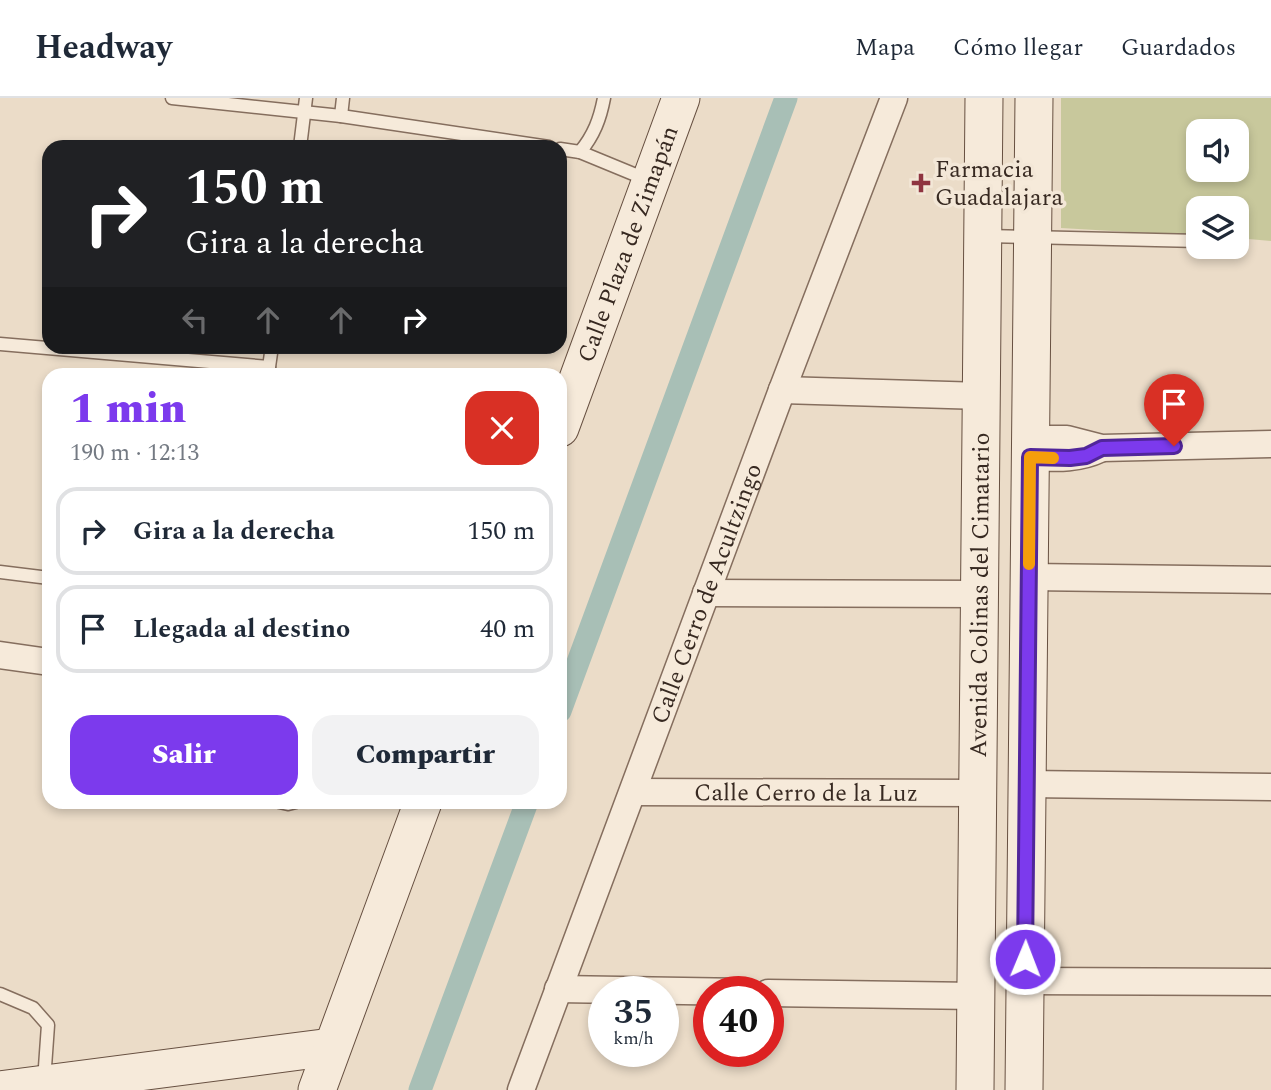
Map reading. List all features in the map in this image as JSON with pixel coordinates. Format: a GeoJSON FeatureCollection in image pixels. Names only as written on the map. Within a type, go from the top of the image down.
{"type":"FeatureCollection","features":[{"type":"Feature","properties":{"kind":"street","name":"Calle Plaza de Zimapán"},"geometry":{"type":"LineString","coordinates":[[567,409],[681,98]]}},
{"type":"Feature","properties":{"kind":"street","name":"Calle Cerro de Acultzingo"},"geometry":{"type":"LineString","coordinates":[[521,1090],[894,98]]}},
{"type":"Feature","properties":{"kind":"street","name":"Avenida Colinas del Cimatario"},"geometry":{"type":"LineString","coordinates":[[975,1088],[984,98]]}},
{"type":"Feature","properties":{"kind":"street","name":"Avenida Colinas del Cimatario"},"geometry":{"type":"LineString","coordinates":[[1024,1088],[1034,98]]}},
{"type":"Feature","properties":{"kind":"street"},"geometry":{"type":"LineString","coordinates":[[782,390],[982,396]]}},
{"type":"Feature","properties":{"kind":"street"},"geometry":{"type":"LineString","coordinates":[[981,492],[1030,463],[1086,456],[1102,448],[1271,444]]}},
{"type":"Feature","properties":{"kind":"street"},"geometry":{"type":"LineString","coordinates":[[1029,577],[1271,580]]}},
{"type":"Feature","properties":{"kind":"street"},"geometry":{"type":"LineString","coordinates":[[706,593],[980,594]]}},
{"type":"Feature","properties":{"kind":"street"},"geometry":{"type":"LineString","coordinates":[[0,654],[42,661]]}},
{"type":"Feature","properties":{"kind":"street"},"geometry":{"type":"LineString","coordinates":[[979,691],[1028,692]]}},
{"type":"Feature","properties":{"kind":"street"},"geometry":{"type":"LineString","coordinates":[[1027,785],[1271,787]]}},
{"type":"Feature","properties":{"kind":"street","name":"Calle Cerro de la Luz"},"geometry":{"type":"LineString","coordinates":[[634,792],[978,793]]}},
{"type":"Feature","properties":{"kind":"street"},"geometry":{"type":"LineString","coordinates":[[317,1090],[420,809]]}},
{"type":"Feature","properties":{"kind":"street"},"geometry":{"type":"LineString","coordinates":[[977,895],[1026,896]]}},
{"type":"Feature","properties":{"kind":"street"},"geometry":{"type":"LineString","coordinates":[[1025,981],[1271,982]]}},
{"type":"Feature","properties":{"kind":"street"},"geometry":{"type":"LineString","coordinates":[[558,989],[693,991]]}},
{"type":"Feature","properties":{"kind":"street"},"geometry":{"type":"LineString","coordinates":[[784,993],[976,996]]}},
{"type":"Feature","properties":{"kind":"street"},"geometry":{"type":"LineString","coordinates":[[0,1090],[331,1047]]}},
{"type":"Feature","properties":{"kind":"street"},"geometry":{"type":"LineString","coordinates":[[975,1088],[1024,1088]]}},
{"type":"Feature","properties":{"kind":"lane"},"geometry":{"type":"LineString","coordinates":[[172,98],[341,116],[502,140]]}},
{"type":"Feature","properties":{"kind":"lane"},"geometry":{"type":"LineString","coordinates":[[301,140],[306,98]]}},
{"type":"Feature","properties":{"kind":"lane"},"geometry":{"type":"LineString","coordinates":[[341,116],[343,98]]}},
{"type":"Feature","properties":{"kind":"lane"},"geometry":{"type":"LineString","coordinates":[[580,152],[592,138],[601,116],[604,98]]}},
{"type":"Feature","properties":{"kind":"lane"},"geometry":{"type":"LineString","coordinates":[[567,150],[580,152],[651,181]]}},
{"type":"Feature","properties":{"kind":"lane"},"geometry":{"type":"LineString","coordinates":[[983,236],[1186,241]]}},
{"type":"Feature","properties":{"kind":"lane"},"geometry":{"type":"LineString","coordinates":[[0,344],[42,348]]}},
{"type":"Feature","properties":{"kind":"lane"},"geometry":{"type":"LineString","coordinates":[[100,354],[239,368]]}},
{"type":"Feature","properties":{"kind":"lane"},"geometry":{"type":"LineString","coordinates":[[0,572],[42,577]]}},
{"type":"Feature","properties":{"kind":"lane"},"geometry":{"type":"LineString","coordinates":[[0,994],[33,1008],[48,1025],[44,1085]]}},
{"type":"Feature","properties":{"kind":"green space"},"geometry":{"type":"Polygon","coordinates":[[[1061,98],[1271,98],[1271,241],[1249,239],[1249,196],[1186,196],[1186,235],[1061,228],[1061,98]]]}},
{"type":"Feature","properties":{"kind":"waterway"},"geometry":{"type":"LineString","coordinates":[[567,692],[786,98]]}},
{"type":"Feature","properties":{"kind":"waterway"},"geometry":{"type":"LineString","coordinates":[[420,1090],[524,809]]}},
{"type":"Feature","properties":{"kind":"slow traffic"},"geometry":{"type":"LineString","coordinates":[[1029,564],[1030,457],[1053,458]]}},
{"type":"Feature","properties":{"kind":"place","name":"Farmacia Guadalajara"},"geometry":{"type":"Point","coordinates":[921,183]}},
{"type":"Feature","properties":{"kind":"route"},"geometry":{"type":"LineString","coordinates":[[1025,959],[1030,457],[1070,458],[1086,456],[1102,448],[1174,446]]}}]}
